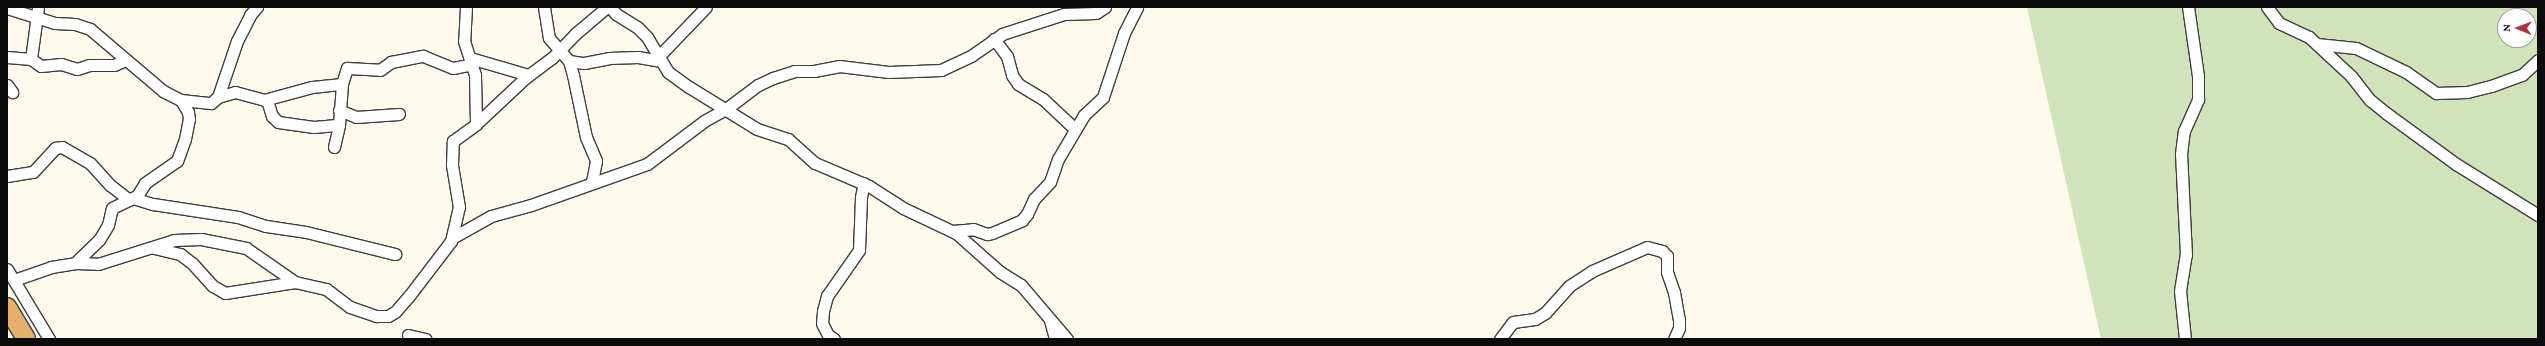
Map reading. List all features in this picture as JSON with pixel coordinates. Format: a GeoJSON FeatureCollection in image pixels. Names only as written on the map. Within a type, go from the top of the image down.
{"type":"FeatureCollection","features":[{"type":"Feature","properties":{"kind":"highway"},"geometry":{"type":"LineString","coordinates":[[7,307],[26,339]]}},
{"type":"Feature","properties":{"kind":"street"},"geometry":{"type":"LineString","coordinates":[[466,7],[464,41],[472,61],[476,124]]}},
{"type":"Feature","properties":{"kind":"street"},"geometry":{"type":"LineString","coordinates":[[544,7],[549,38],[568,61],[586,137],[596,161],[592,182]]}},
{"type":"Feature","properties":{"kind":"street"},"geometry":{"type":"LineString","coordinates":[[150,247],[167,249],[180,254],[213,286],[226,293],[294,282],[326,290],[350,307],[376,316],[388,316],[395,312],[409,296],[440,257],[452,238],[459,207],[452,165],[452,144],[455,139],[476,124],[500,99],[560,50],[608,7],[647,37],[668,72],[682,82],[758,129],[788,139],[815,163],[864,183],[903,208],[952,231],[967,241],[1000,272],[1021,285],[1066,339]]}},
{"type":"Feature","properties":{"kind":"street"},"geometry":{"type":"LineString","coordinates":[[659,59],[706,7]]}},
{"type":"Feature","properties":{"kind":"street"},"geometry":{"type":"LineString","coordinates":[[452,238],[491,216],[531,205],[592,182],[647,164],[704,121],[726,109],[758,85],[794,71],[814,71],[839,66],[889,72],[936,70],[955,65],[1002,34],[1064,14],[1096,13],[1105,7]]}},
{"type":"Feature","properties":{"kind":"street"},"geometry":{"type":"LineString","coordinates":[[952,231],[973,229],[987,234],[992,234],[1022,220],[1034,199],[1050,182],[1058,159],[1084,115],[1103,97],[1124,33],[1137,7]]}},
{"type":"Feature","properties":{"kind":"street"},"geometry":{"type":"LineString","coordinates":[[2185,339],[2180,291],[2186,255],[2181,154],[2184,131],[2198,99],[2198,76],[2188,7]]}},
{"type":"Feature","properties":{"kind":"street"},"geometry":{"type":"LineString","coordinates":[[2267,7],[2279,23],[2309,37],[2317,44],[2351,76],[2370,100],[2386,113],[2456,164],[2538,214]]}},
{"type":"Feature","properties":{"kind":"street"},"geometry":{"type":"LineString","coordinates":[[7,8],[37,11],[55,23],[75,24],[90,29],[125,60],[145,74],[163,91],[181,100],[211,103],[218,96],[237,41],[255,8]]}},
{"type":"Feature","properties":{"kind":"street"},"geometry":{"type":"LineString","coordinates":[[31,59],[37,11]]}},
{"type":"Feature","properties":{"kind":"street"},"geometry":{"type":"LineString","coordinates":[[994,39],[1007,56],[1012,75],[1018,84],[1043,99],[1075,129]]}},
{"type":"Feature","properties":{"kind":"street"},"geometry":{"type":"LineString","coordinates":[[2317,44],[2356,48],[2406,72],[2436,93],[2467,92],[2491,86],[2522,75],[2538,60]]}},
{"type":"Feature","properties":{"kind":"street"},"geometry":{"type":"LineString","coordinates":[[334,147],[339,125],[342,84],[347,68],[380,70],[391,62],[419,56],[427,56],[442,66],[453,68],[472,61],[528,75]]}},
{"type":"Feature","properties":{"kind":"street"},"geometry":{"type":"LineString","coordinates":[[7,57],[31,59],[40,66],[61,64],[77,69],[89,65],[114,65],[125,60]]}},
{"type":"Feature","properties":{"kind":"street"},"geometry":{"type":"LineString","coordinates":[[568,61],[584,63],[609,58],[638,57],[659,59]]}},
{"type":"Feature","properties":{"kind":"street"},"geometry":{"type":"LineString","coordinates":[[218,96],[235,92],[258,100],[267,100],[312,87],[342,84]]}},
{"type":"Feature","properties":{"kind":"street"},"geometry":{"type":"LineString","coordinates":[[75,263],[99,240],[108,225],[112,208],[139,194],[145,183],[177,161],[188,124],[188,112],[181,100]]}},
{"type":"Feature","properties":{"kind":"street"},"geometry":{"type":"LineString","coordinates":[[267,100],[272,116],[278,122],[314,127],[339,125]]}},
{"type":"Feature","properties":{"kind":"street"},"geometry":{"type":"LineString","coordinates":[[340,110],[356,117],[400,114]]}},
{"type":"Feature","properties":{"kind":"street"},"geometry":{"type":"LineString","coordinates":[[7,176],[33,172],[56,148],[62,147],[90,163],[110,185],[131,199],[153,204],[238,217],[266,226],[306,232],[395,254]]}},
{"type":"Feature","properties":{"kind":"street"},"geometry":{"type":"LineString","coordinates":[[834,339],[828,335],[822,323],[822,311],[828,296],[859,250],[861,197],[864,183]]}},
{"type":"Feature","properties":{"kind":"street"},"geometry":{"type":"LineString","coordinates":[[14,280],[51,267],[75,263],[98,264],[174,240],[201,238],[234,244],[263,258],[294,282]]}},
{"type":"Feature","properties":{"kind":"street"},"geometry":{"type":"LineString","coordinates":[[1500,339],[1513,322],[1535,319],[1545,313],[1569,286],[1592,271],[1647,247],[1662,251],[1667,256],[1667,272],[1674,292],[1679,319],[1679,328],[1674,339]]}},
{"type":"Feature","properties":{"kind":"street"},"geometry":{"type":"LineString","coordinates":[[7,269],[49,339]]}},
{"type":"Feature","properties":{"kind":"street"},"geometry":{"type":"LineString","coordinates":[[1049,318],[1055,339]]}},
{"type":"Feature","properties":{"kind":"street"},"geometry":{"type":"LineString","coordinates":[[408,335],[426,339]]}},
{"type":"Feature","properties":{"kind":"green space"},"geometry":{"type":"Polygon","coordinates":[[[2027,7],[2538,7],[2538,339],[2101,339],[2027,7]]]}}]}
